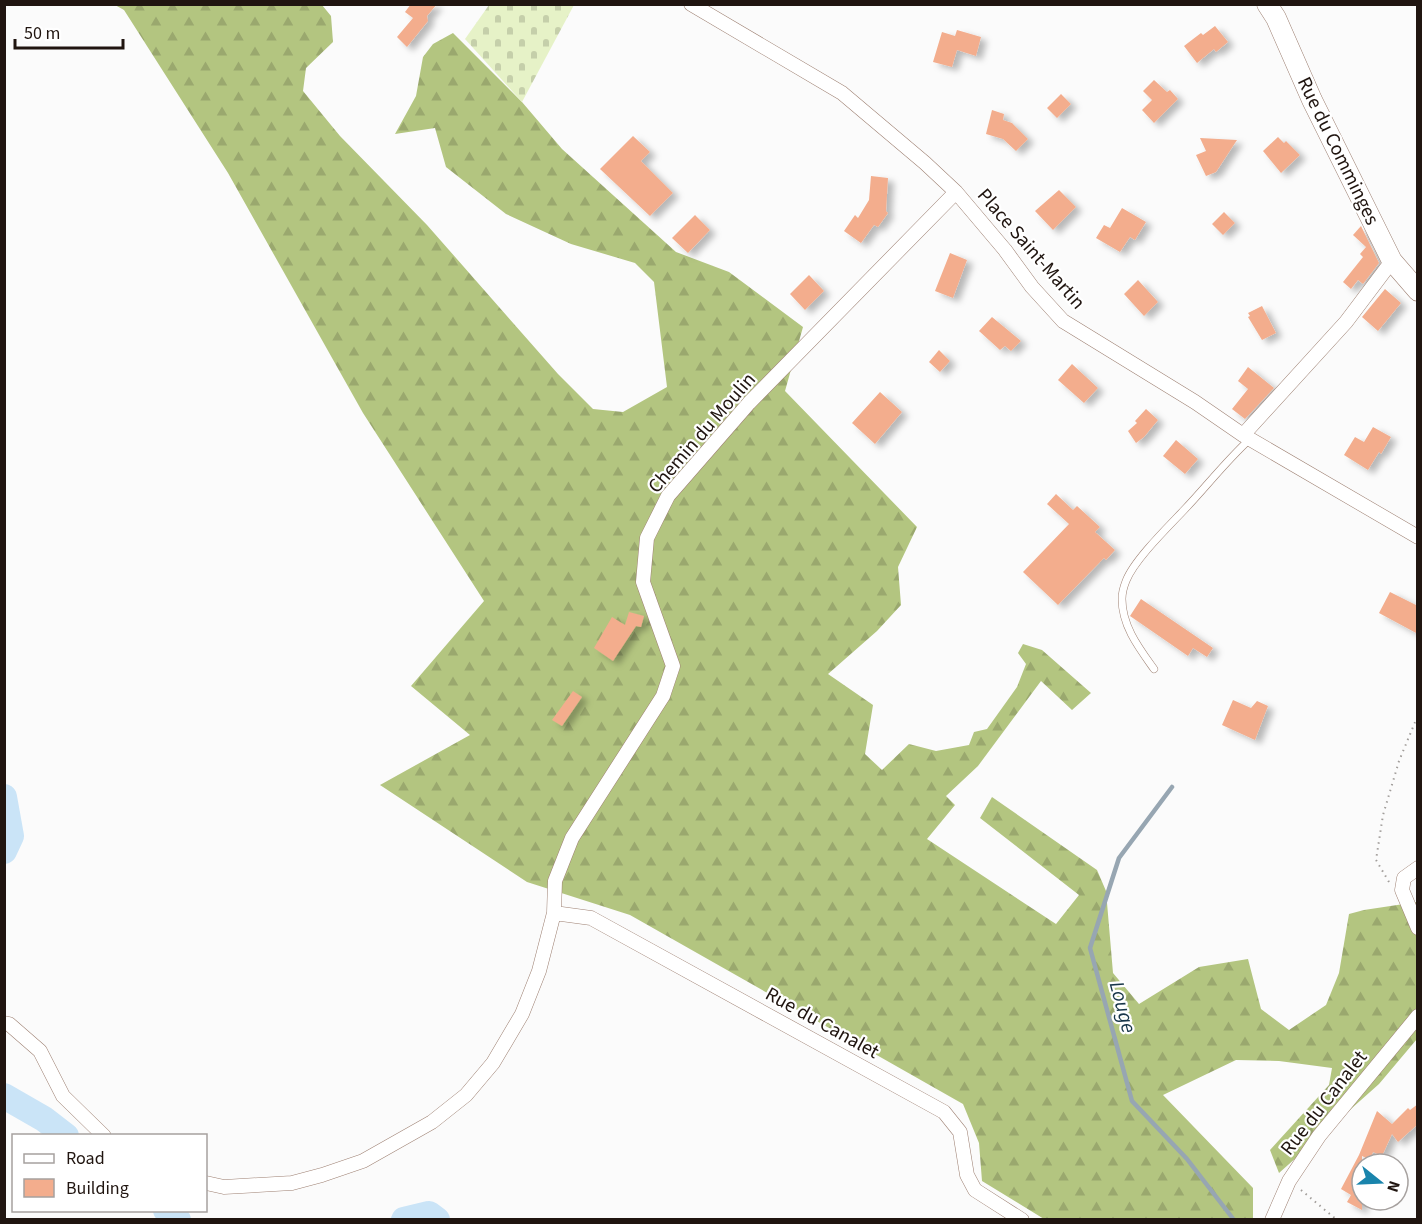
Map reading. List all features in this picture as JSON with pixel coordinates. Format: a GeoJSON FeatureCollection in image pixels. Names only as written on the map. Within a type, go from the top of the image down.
{"type":"FeatureCollection","features":[{"type":"Feature","properties":{"kind":"street","name":"Place Saint-Martin"},"geometry":{"type":"LineString","coordinates":[[691,4],[842,93],[925,163],[956,192],[1005,250],[1032,287],[1063,321],[1195,402],[1246,437],[1418,537]]}},
{"type":"Feature","properties":{"kind":"street","name":"Rue du Comminges"},"geometry":{"type":"LineString","coordinates":[[1267,4],[1276,18],[1332,141],[1392,261],[1418,291]]}},
{"type":"Feature","properties":{"kind":"street","name":"Chemin du Moulin"},"geometry":{"type":"LineString","coordinates":[[207,1183],[224,1187],[292,1183],[363,1161],[432,1122],[466,1095],[493,1063],[522,1014],[539,971],[554,913],[555,881],[572,838],[663,696],[673,666],[644,582],[647,538],[668,496],[749,403],[956,192]]}},
{"type":"Feature","properties":{"kind":"street"},"geometry":{"type":"LineString","coordinates":[[1246,437],[1346,322],[1392,261]]}},
{"type":"Feature","properties":{"kind":"street"},"geometry":{"type":"LineString","coordinates":[[1418,868],[1404,878],[1401,890],[1418,928]]}},
{"type":"Feature","properties":{"kind":"street","name":"Rue du Canalet"},"geometry":{"type":"LineString","coordinates":[[554,913],[591,918],[944,1112],[960,1132],[967,1175],[975,1190],[1022,1220]]}},
{"type":"Feature","properties":{"kind":"street","name":"Rue du Canalet"},"geometry":{"type":"LineString","coordinates":[[1272,1220],[1289,1181],[1319,1136],[1418,1016]]}},
{"type":"Feature","properties":{"kind":"street"},"geometry":{"type":"LineString","coordinates":[[4,1023],[9,1024],[40,1051],[63,1096],[102,1134]]}},
{"type":"Feature","properties":{"kind":"lane"},"geometry":{"type":"LineString","coordinates":[[1154,669],[1127,627],[1122,597],[1126,580],[1157,538],[1246,437]]}},
{"type":"Feature","properties":{"kind":"path"},"geometry":{"type":"LineString","coordinates":[[1401,890],[1386,880],[1376,860],[1383,815],[1399,761],[1418,715]]}},
{"type":"Feature","properties":{"kind":"path"},"geometry":{"type":"LineString","coordinates":[[1289,1181],[1337,1220]]}},
{"type":"Feature","properties":{"kind":"green space"},"geometry":{"type":"Polygon","coordinates":[[[115,5],[322,5],[331,16],[333,42],[306,68],[303,91],[340,136],[427,225],[558,374],[593,409],[623,412],[667,387],[654,282],[635,263],[571,244],[506,214],[446,167],[435,128],[395,134],[416,96],[423,57],[433,44],[453,33],[522,102],[562,149],[676,252],[729,272],[803,327],[785,391],[917,527],[898,567],[901,605],[877,631],[828,674],[873,705],[865,754],[882,770],[909,744],[936,751],[969,745],[974,732],[987,729],[1017,687],[1026,664],[1018,653],[1023,644],[1042,650],[1091,693],[1072,710],[1041,681],[978,766],[946,796],[955,805],[927,839],[1056,924],[1079,895],[980,818],[992,797],[1097,870],[1106,891],[1113,973],[1139,1004],[1199,967],[1248,959],[1261,1009],[1289,1030],[1326,1005],[1339,973],[1349,914],[1417,902],[1417,1039],[1379,1084],[1279,1173],[1270,1150],[1329,1085],[1332,1068],[1279,1061],[1236,1060],[1163,1095],[1253,1188],[1253,1219],[1044,1219],[982,1181],[979,1143],[963,1104],[630,915],[527,882],[380,785],[470,735],[411,686],[484,601],[363,413],[228,173],[124,10],[115,5]]]}},
{"type":"Feature","properties":{"kind":"green space"},"geometry":{"type":"Polygon","coordinates":[[[489,5],[574,5],[522,102],[465,39],[489,5]]]}},
{"type":"Feature","properties":{"kind":"building"},"geometry":{"type":"Polygon","coordinates":[[[411,4],[437,4],[427,16],[428,21],[407,47],[397,37],[413,18],[405,12],[411,4]]]}},
{"type":"Feature","properties":{"kind":"building"},"geometry":{"type":"Polygon","coordinates":[[[1215,26],[1228,42],[1216,52],[1214,49],[1197,63],[1184,46],[1215,26]]]}},
{"type":"Feature","properties":{"kind":"building"},"geometry":{"type":"Polygon","coordinates":[[[957,30],[981,37],[976,56],[957,50],[952,67],[933,62],[942,32],[955,36],[957,30]]]}},
{"type":"Feature","properties":{"kind":"building"},"geometry":{"type":"Polygon","coordinates":[[[1154,80],[1167,92],[1170,90],[1178,99],[1154,123],[1142,110],[1152,100],[1143,91],[1154,80]]]}},
{"type":"Feature","properties":{"kind":"building"},"geometry":{"type":"Polygon","coordinates":[[[1061,94],[1071,104],[1057,118],[1047,108],[1061,94]]]}},
{"type":"Feature","properties":{"kind":"building"},"geometry":{"type":"Polygon","coordinates":[[[992,110],[1004,114],[1003,120],[1012,123],[1028,139],[1016,151],[1003,139],[986,134],[992,110]]]}},
{"type":"Feature","properties":{"kind":"building"},"geometry":{"type":"Polygon","coordinates":[[[633,136],[650,152],[641,161],[673,193],[650,216],[600,169],[633,136]]]}},
{"type":"Feature","properties":{"kind":"building"},"geometry":{"type":"Polygon","coordinates":[[[1278,137],[1284,143],[1286,141],[1300,155],[1281,173],[1263,151],[1278,137]]]}},
{"type":"Feature","properties":{"kind":"building"},"geometry":{"type":"Polygon","coordinates":[[[1200,138],[1237,140],[1216,172],[1206,176],[1196,155],[1206,151],[1200,138]]]}},
{"type":"Feature","properties":{"kind":"building"},"geometry":{"type":"Polygon","coordinates":[[[871,176],[888,178],[886,211],[888,213],[878,227],[874,225],[861,243],[844,231],[855,215],[858,218],[869,200],[871,176]]]}},
{"type":"Feature","properties":{"kind":"building"},"geometry":{"type":"Polygon","coordinates":[[[1059,190],[1076,207],[1053,230],[1035,211],[1059,190]]]}},
{"type":"Feature","properties":{"kind":"building"},"geometry":{"type":"Polygon","coordinates":[[[1122,208],[1146,222],[1135,240],[1130,237],[1120,252],[1096,238],[1104,225],[1110,228],[1122,208]]]}},
{"type":"Feature","properties":{"kind":"building"},"geometry":{"type":"Polygon","coordinates":[[[1224,212],[1235,223],[1223,235],[1212,224],[1224,212]]]}},
{"type":"Feature","properties":{"kind":"building"},"geometry":{"type":"Polygon","coordinates":[[[695,215],[710,230],[688,253],[672,238],[695,215]]]}},
{"type":"Feature","properties":{"kind":"building"},"geometry":{"type":"Polygon","coordinates":[[[1361,226],[1379,263],[1363,284],[1358,280],[1351,289],[1343,282],[1363,257],[1360,254],[1366,247],[1353,235],[1361,226]]]}},
{"type":"Feature","properties":{"kind":"building"},"geometry":{"type":"Polygon","coordinates":[[[950,253],[967,260],[953,298],[935,291],[950,253]]]}},
{"type":"Feature","properties":{"kind":"building"},"geometry":{"type":"Polygon","coordinates":[[[809,275],[824,291],[805,310],[790,294],[809,275]]]}},
{"type":"Feature","properties":{"kind":"building"},"geometry":{"type":"Polygon","coordinates":[[[1138,280],[1158,302],[1144,316],[1124,294],[1138,280]]]}},
{"type":"Feature","properties":{"kind":"building"},"geometry":{"type":"Polygon","coordinates":[[[1385,289],[1401,303],[1378,331],[1362,317],[1385,289]]]}},
{"type":"Feature","properties":{"kind":"building"},"geometry":{"type":"Polygon","coordinates":[[[1262,306],[1276,333],[1262,340],[1248,317],[1250,316],[1248,313],[1262,306]]]}},
{"type":"Feature","properties":{"kind":"building"},"geometry":{"type":"Polygon","coordinates":[[[992,317],[1021,341],[1011,351],[1005,346],[1000,350],[979,331],[992,317]]]}},
{"type":"Feature","properties":{"kind":"building"},"geometry":{"type":"Polygon","coordinates":[[[939,350],[950,361],[940,372],[929,362],[939,350]]]}},
{"type":"Feature","properties":{"kind":"building"},"geometry":{"type":"Polygon","coordinates":[[[1072,364],[1098,388],[1084,403],[1058,380],[1072,364]]]}},
{"type":"Feature","properties":{"kind":"building"},"geometry":{"type":"Polygon","coordinates":[[[1248,367],[1274,388],[1245,419],[1232,409],[1248,389],[1238,381],[1248,367]]]}},
{"type":"Feature","properties":{"kind":"building"},"geometry":{"type":"Polygon","coordinates":[[[880,392],[902,412],[875,444],[852,423],[880,392]]]}},
{"type":"Feature","properties":{"kind":"building"},"geometry":{"type":"Polygon","coordinates":[[[1146,409],[1158,420],[1136,443],[1128,431],[1137,423],[1135,421],[1146,409]]]}},
{"type":"Feature","properties":{"kind":"building"},"geometry":{"type":"Polygon","coordinates":[[[1373,427],[1391,437],[1368,470],[1344,455],[1355,437],[1364,442],[1373,427]]]}},
{"type":"Feature","properties":{"kind":"building"},"geometry":{"type":"Polygon","coordinates":[[[1176,440],[1198,459],[1185,474],[1163,456],[1176,440]]]}},
{"type":"Feature","properties":{"kind":"building"},"geometry":{"type":"Polygon","coordinates":[[[1056,494],[1073,510],[1077,506],[1100,527],[1095,532],[1115,550],[1106,560],[1104,558],[1058,605],[1023,572],[1069,524],[1047,504],[1056,494]]]}},
{"type":"Feature","properties":{"kind":"building"},"geometry":{"type":"Polygon","coordinates":[[[1390,592],[1418,606],[1418,634],[1379,613],[1390,592]]]}},
{"type":"Feature","properties":{"kind":"building"},"geometry":{"type":"Polygon","coordinates":[[[1141,599],[1213,648],[1207,657],[1193,648],[1188,656],[1130,616],[1141,599]]]}},
{"type":"Feature","properties":{"kind":"building"},"geometry":{"type":"Polygon","coordinates":[[[629,612],[644,616],[641,627],[636,626],[613,661],[594,648],[612,617],[625,625],[629,612]]]}},
{"type":"Feature","properties":{"kind":"building"},"geometry":{"type":"Polygon","coordinates":[[[573,691],[582,697],[562,726],[552,720],[573,691]]]}},
{"type":"Feature","properties":{"kind":"building"},"geometry":{"type":"Polygon","coordinates":[[[1233,700],[1251,708],[1257,701],[1268,706],[1255,740],[1222,725],[1233,700]]]}},
{"type":"Feature","properties":{"kind":"building"},"geometry":{"type":"Polygon","coordinates":[[[1418,1104],[1418,1124],[1398,1142],[1392,1134],[1384,1152],[1360,1152],[1377,1111],[1392,1124],[1408,1108],[1410,1110],[1418,1104]]]}},
{"type":"Feature","properties":{"kind":"building"},"geometry":{"type":"Polygon","coordinates":[[[1350,1172],[1350,1194],[1341,1189],[1350,1172]]]}},
{"type":"Feature","properties":{"kind":"waterway","name":"Louge"},"geometry":{"type":"LineString","coordinates":[[1172,787],[1119,858],[1090,948],[1132,1101],[1187,1159],[1234,1220]]}},
{"type":"Feature","properties":{"kind":"waterway"},"geometry":{"type":"LineString","coordinates":[[4,797],[11,836],[4,851]]}},
{"type":"Feature","properties":{"kind":"waterway"},"geometry":{"type":"LineString","coordinates":[[4,1096],[44,1119],[63,1134]]}},
{"type":"Feature","properties":{"kind":"waterway"},"geometry":{"type":"LineString","coordinates":[[168,1212],[178,1220]]}},
{"type":"Feature","properties":{"kind":"waterway"},"geometry":{"type":"LineString","coordinates":[[404,1220],[429,1214],[437,1220]]}}]}
